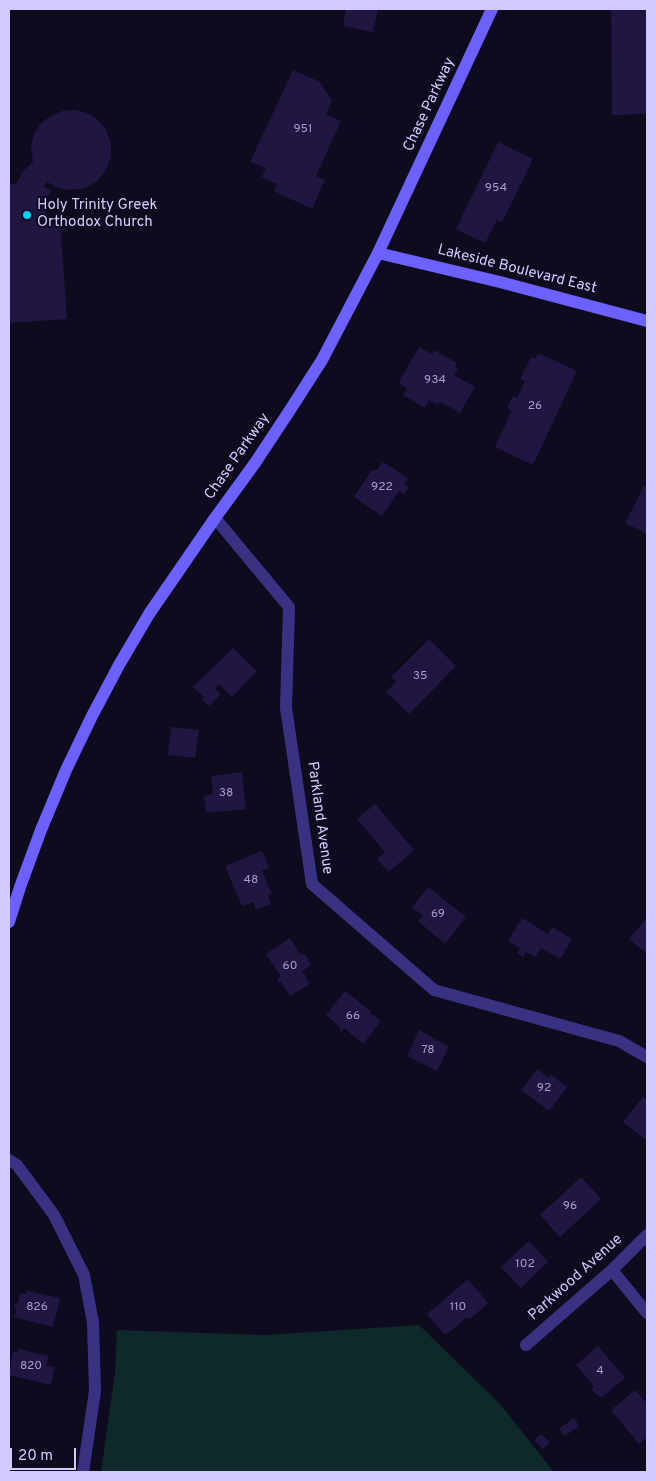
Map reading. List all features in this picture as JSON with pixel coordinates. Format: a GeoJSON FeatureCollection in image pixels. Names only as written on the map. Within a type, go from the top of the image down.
{"type":"FeatureCollection","features":[{"type":"Feature","properties":{"kind":"main road","name":"Chase Parkway"},"geometry":{"type":"LineString","coordinates":[[9,922],[41,830],[66,770],[92,716],[149,614],[280,425],[322,360],[378,252],[492,9]]}},
{"type":"Feature","properties":{"kind":"main road","name":"Lakeside Boulevard East"},"geometry":{"type":"LineString","coordinates":[[378,252],[647,321]]}},
{"type":"Feature","properties":{"kind":"street","name":"Parkland Avenue"},"geometry":{"type":"LineString","coordinates":[[215,518],[289,606],[286,708],[312,884],[434,990],[619,1041],[647,1057]]}},
{"type":"Feature","properties":{"kind":"street"},"geometry":{"type":"LineString","coordinates":[[9,1160],[17,1165],[54,1215],[84,1275],[93,1323],[94,1390],[83,1472]]}},
{"type":"Feature","properties":{"kind":"street","name":"Parkwood Avenue"},"geometry":{"type":"LineString","coordinates":[[526,1345],[612,1270],[647,1235]]}},
{"type":"Feature","properties":{"kind":"street"},"geometry":{"type":"LineString","coordinates":[[612,1270],[647,1313]]}},
{"type":"Feature","properties":{"kind":"green space"},"geometry":{"type":"Polygon","coordinates":[[[419,1325],[500,1404],[554,1472],[101,1472],[115,1373],[117,1330],[265,1335],[419,1325]]]}},
{"type":"Feature","properties":{"kind":"building"},"geometry":{"type":"Polygon","coordinates":[[[346,9],[378,9],[373,32],[343,26],[346,9]]]}},
{"type":"Feature","properties":{"kind":"building"},"geometry":{"type":"Polygon","coordinates":[[[611,9],[647,9],[647,114],[612,115],[611,9]]]}},
{"type":"Feature","properties":{"kind":"building"},"geometry":{"type":"Polygon","coordinates":[[[293,70],[320,82],[332,101],[326,114],[341,121],[316,176],[325,180],[312,209],[274,191],[277,184],[262,177],[266,168],[250,162],[293,70]]]}},
{"type":"Feature","properties":{"kind":"building","name":"Holy Trinity Greek Orthodox Church"},"geometry":{"type":"Polygon","coordinates":[[[75,110],[87,113],[98,120],[106,130],[111,143],[111,157],[106,170],[97,181],[85,188],[71,190],[58,188],[47,182],[44,187],[51,191],[43,203],[50,207],[37,225],[60,223],[67,319],[9,323],[9,184],[16,184],[23,171],[33,162],[31,146],[34,134],[41,123],[62,111],[75,110]]]}},
{"type":"Feature","properties":{"kind":"building"},"geometry":{"type":"Polygon","coordinates":[[[498,142],[533,159],[502,222],[497,220],[485,243],[456,229],[498,142]]]}},
{"type":"Feature","properties":{"kind":"building"},"geometry":{"type":"Polygon","coordinates":[[[419,347],[432,354],[434,350],[457,363],[455,366],[458,368],[454,375],[475,387],[460,413],[441,402],[437,404],[429,400],[425,408],[403,395],[407,388],[400,384],[400,380],[419,347]]]}},
{"type":"Feature","properties":{"kind":"building"},"geometry":{"type":"Polygon","coordinates":[[[538,353],[577,371],[533,465],[495,447],[512,410],[507,408],[513,396],[517,398],[525,381],[520,379],[531,357],[535,359],[538,353]]]}},
{"type":"Feature","properties":{"kind":"building"},"geometry":{"type":"Polygon","coordinates":[[[383,462],[408,478],[404,484],[409,487],[404,494],[399,491],[382,516],[354,497],[372,470],[377,470],[383,462]]]}},
{"type":"Feature","properties":{"kind":"building"},"geometry":{"type":"Polygon","coordinates":[[[644,486],[647,487],[647,534],[625,523],[644,486]]]}},
{"type":"Feature","properties":{"kind":"building"},"geometry":{"type":"Polygon","coordinates":[[[429,639],[456,666],[409,714],[386,692],[396,682],[391,677],[429,639]]]}},
{"type":"Feature","properties":{"kind":"building"},"geometry":{"type":"Polygon","coordinates":[[[233,648],[257,671],[232,697],[219,684],[215,689],[221,694],[209,706],[202,699],[204,697],[193,687],[233,648]]]}},
{"type":"Feature","properties":{"kind":"building"},"geometry":{"type":"Polygon","coordinates":[[[171,727],[199,730],[195,758],[168,755],[171,727]]]}},
{"type":"Feature","properties":{"kind":"building"},"geometry":{"type":"Polygon","coordinates":[[[242,772],[246,809],[206,813],[204,796],[213,794],[211,776],[242,772]]]}},
{"type":"Feature","properties":{"kind":"building"},"geometry":{"type":"Polygon","coordinates":[[[375,804],[414,850],[389,872],[377,859],[385,852],[357,819],[375,804]]]}},
{"type":"Feature","properties":{"kind":"building"},"geometry":{"type":"Polygon","coordinates":[[[262,851],[269,868],[262,871],[272,894],[268,895],[271,904],[256,910],[253,902],[242,906],[225,866],[262,851]]]}},
{"type":"Feature","properties":{"kind":"building"},"geometry":{"type":"Polygon","coordinates":[[[428,887],[466,917],[445,944],[418,921],[423,916],[412,907],[428,887]]]}},
{"type":"Feature","properties":{"kind":"building"},"geometry":{"type":"Polygon","coordinates":[[[522,918],[548,934],[552,927],[572,939],[560,959],[541,948],[536,957],[526,952],[523,957],[517,953],[520,948],[508,941],[522,918]]]}},
{"type":"Feature","properties":{"kind":"building"},"geometry":{"type":"Polygon","coordinates":[[[647,918],[647,954],[629,939],[647,918]]]}},
{"type":"Feature","properties":{"kind":"building"},"geometry":{"type":"Polygon","coordinates":[[[290,938],[301,955],[304,953],[311,965],[302,971],[310,984],[290,996],[281,982],[277,982],[280,975],[266,954],[290,938]]]}},
{"type":"Feature","properties":{"kind":"building"},"geometry":{"type":"Polygon","coordinates":[[[345,991],[381,1021],[363,1044],[344,1028],[341,1032],[339,1026],[326,1015],[345,991]]]}},
{"type":"Feature","properties":{"kind":"building"},"geometry":{"type":"Polygon","coordinates":[[[419,1030],[449,1047],[437,1071],[407,1056],[419,1030]]]}},
{"type":"Feature","properties":{"kind":"building"},"geometry":{"type":"Polygon","coordinates":[[[537,1069],[549,1078],[551,1075],[567,1087],[549,1111],[521,1090],[537,1069]]]}},
{"type":"Feature","properties":{"kind":"building"},"geometry":{"type":"Polygon","coordinates":[[[643,1097],[647,1101],[647,1141],[623,1122],[643,1097]]]}},
{"type":"Feature","properties":{"kind":"building"},"geometry":{"type":"Polygon","coordinates":[[[581,1177],[601,1199],[560,1237],[540,1215],[581,1177]]]}},
{"type":"Feature","properties":{"kind":"building"},"geometry":{"type":"Polygon","coordinates":[[[529,1241],[548,1262],[521,1288],[501,1267],[529,1241]]]}},
{"type":"Feature","properties":{"kind":"building"},"geometry":{"type":"Polygon","coordinates":[[[468,1279],[488,1303],[471,1318],[466,1318],[447,1334],[443,1333],[427,1314],[468,1279]]]}},
{"type":"Feature","properties":{"kind":"building"},"geometry":{"type":"Polygon","coordinates":[[[27,1291],[60,1298],[53,1327],[14,1317],[17,1308],[14,1307],[15,1303],[18,1303],[20,1293],[26,1294],[27,1291]]]}},
{"type":"Feature","properties":{"kind":"building"},"geometry":{"type":"Polygon","coordinates":[[[598,1346],[625,1378],[602,1397],[591,1389],[594,1386],[576,1365],[598,1346]]]}},
{"type":"Feature","properties":{"kind":"building"},"geometry":{"type":"Polygon","coordinates":[[[18,1349],[49,1356],[46,1366],[55,1367],[51,1385],[9,1375],[13,1352],[18,1352],[18,1349]]]}},
{"type":"Feature","properties":{"kind":"building"},"geometry":{"type":"Polygon","coordinates":[[[635,1390],[647,1404],[647,1437],[639,1444],[611,1410],[635,1390]]]}},
{"type":"Feature","properties":{"kind":"building"},"geometry":{"type":"Polygon","coordinates":[[[574,1418],[579,1426],[565,1436],[559,1429],[574,1418]]]}},
{"type":"Feature","properties":{"kind":"building"},"geometry":{"type":"Polygon","coordinates":[[[539,1435],[542,1435],[550,1442],[543,1449],[534,1440],[539,1435]]]}},
{"type":"Feature","properties":{"kind":"place","name":"Holy Trinity Greek Orthodox Church"},"geometry":{"type":"Point","coordinates":[27,215]}}]}
